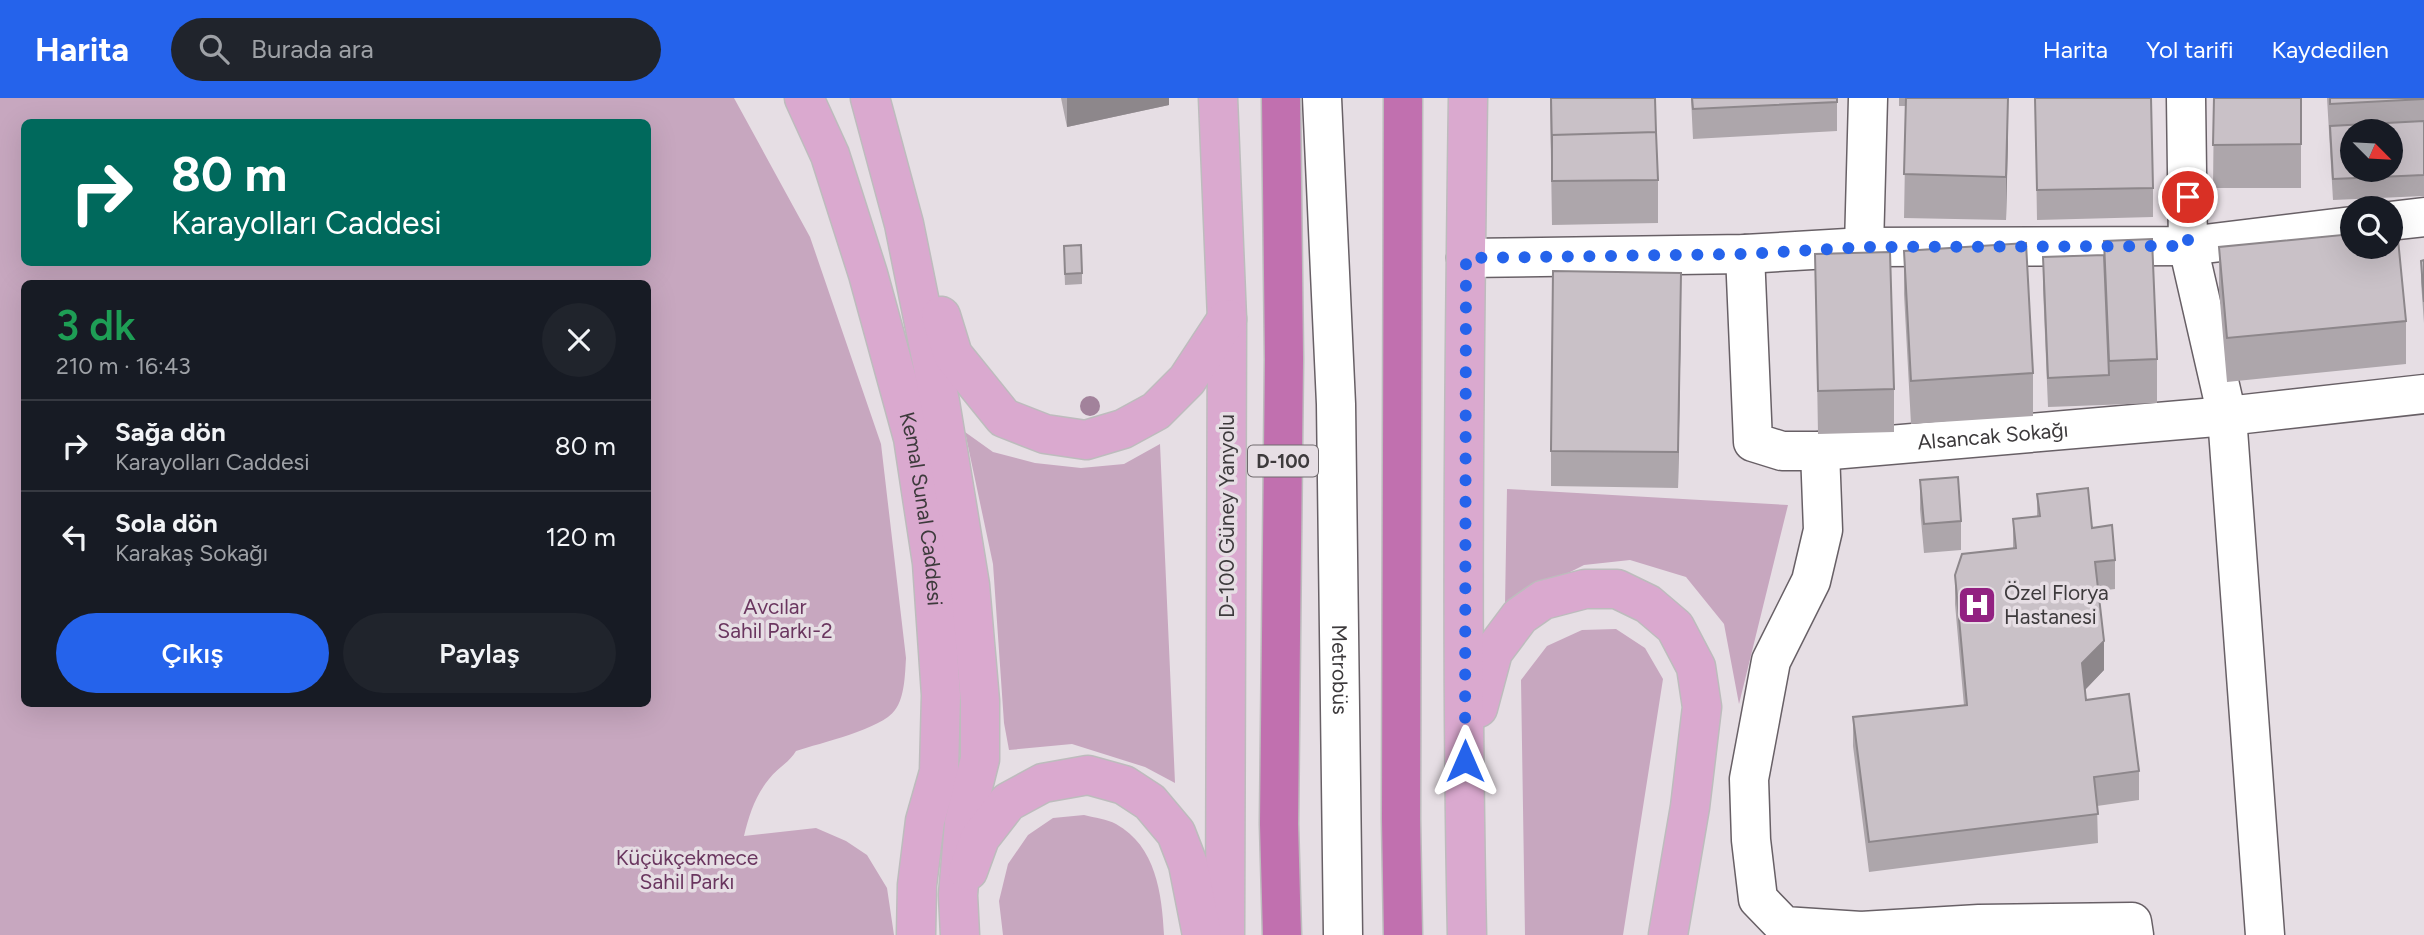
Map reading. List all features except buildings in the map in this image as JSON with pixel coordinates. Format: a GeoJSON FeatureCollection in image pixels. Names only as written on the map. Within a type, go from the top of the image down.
{"type":"FeatureCollection","features":[{"type":"Feature","properties":{"kind":"highway","name":"D-100"},"geometry":{"type":"LineString","coordinates":[[1282,98],[1284,373],[1279,824],[1282,935]]}},
{"type":"Feature","properties":{"kind":"highway"},"geometry":{"type":"LineString","coordinates":[[1403,98],[1403,935]]}},
{"type":"Feature","properties":{"kind":"main road","name":"Kemal Sunal Caddesi"},"geometry":{"type":"LineString","coordinates":[[804,98],[830,155],[868,274],[915,447],[932,563],[941,695],[939,772],[925,821],[916,935]]}},
{"type":"Feature","properties":{"kind":"main road","name":"Kemal Sunal Caddesi"},"geometry":{"type":"LineString","coordinates":[[870,98],[904,224],[940,402],[970,585],[980,701],[980,759],[964,823],[958,895],[960,935]]}},
{"type":"Feature","properties":{"kind":"main road","name":"D-100 Güney Yanyolu"},"geometry":{"type":"LineString","coordinates":[[1218,98],[1227,319],[1225,935]]}},
{"type":"Feature","properties":{"kind":"main road"},"geometry":{"type":"LineString","coordinates":[[1467,935],[1465,817],[1468,98]]}},
{"type":"Feature","properties":{"kind":"main road"},"geometry":{"type":"LineString","coordinates":[[904,224],[934,290],[953,355],[1004,418],[1045,434],[1086,440],[1123,429],[1156,411],[1187,380],[1227,319]]}},
{"type":"Feature","properties":{"kind":"main road"},"geometry":{"type":"LineString","coordinates":[[1465,817],[1477,710],[1493,652],[1520,616],[1543,600],[1585,589],[1618,589],[1648,604],[1675,626],[1696,667],[1702,706],[1690,807],[1668,935]]}},
{"type":"Feature","properties":{"kind":"main road"},"geometry":{"type":"LineString","coordinates":[[958,895],[980,838],[1008,802],[1043,783],[1088,775],[1124,785],[1150,802],[1176,833],[1188,864],[1202,935]]}},
{"type":"Feature","properties":{"kind":"street","name":"Metrobüs"},"geometry":{"type":"LineString","coordinates":[[1322,98],[1336,404],[1343,935]]}},
{"type":"Feature","properties":{"kind":"street","name":"Metrobüs"},"geometry":{"type":"LineString","coordinates":[[1336,404],[1348,98]]}},
{"type":"Feature","properties":{"kind":"street"},"geometry":{"type":"LineString","coordinates":[[1864,247],[1868,98]]}},
{"type":"Feature","properties":{"kind":"street"},"geometry":{"type":"LineString","coordinates":[[2186,98],[2188,246],[2227,416],[2265,935]]}},
{"type":"Feature","properties":{"kind":"street"},"geometry":{"type":"LineString","coordinates":[[2403,219],[2424,217]]}},
{"type":"Feature","properties":{"kind":"street"},"geometry":{"type":"LineString","coordinates":[[1466,258],[1745,254],[1864,247],[2188,246],[2340,227]]}},
{"type":"Feature","properties":{"kind":"street","name":"Alsancak Sokağı"},"geometry":{"type":"LineString","coordinates":[[1745,254],[1753,442],[1782,451],[1820,452],[2227,416],[2424,394]]}},
{"type":"Feature","properties":{"kind":"street"},"geometry":{"type":"LineString","coordinates":[[1820,452],[1823,530],[1811,580],[1771,660],[1749,779],[1751,840],[1758,899],[1784,926],[1861,931],[1979,924],[2132,922],[2134,935]]}},
{"type":"Feature","properties":{"kind":"green space","name":"Avcılar Sahil Parkı-2"},"geometry":{"type":"Polygon","coordinates":[[[0,98],[734,98],[810,237],[881,444],[906,658],[903,692],[895,710],[888,717],[864,729],[796,751],[772,775],[760,792],[750,813],[744,836],[816,828],[846,841],[867,855],[887,888],[894,935],[0,935],[0,98]]]}},
{"type":"Feature","properties":{"kind":"green space"},"geometry":{"type":"Polygon","coordinates":[[[965,432],[993,452],[1035,463],[1081,468],[1124,464],[1160,444],[1175,783],[1145,767],[1072,744],[1009,750],[1004,723],[993,564],[965,432]]]}},
{"type":"Feature","properties":{"kind":"green space"},"geometry":{"type":"Polygon","coordinates":[[[1507,489],[1788,505],[1739,704],[1724,624],[1686,577],[1630,560],[1584,565],[1505,605],[1507,489]]]}},
{"type":"Feature","properties":{"kind":"green space"},"geometry":{"type":"Polygon","coordinates":[[[1616,629],[1645,648],[1663,679],[1623,935],[1525,935],[1521,680],[1547,646],[1582,630],[1616,629]]]}},
{"type":"Feature","properties":{"kind":"green space"},"geometry":{"type":"Polygon","coordinates":[[[1084,815],[1116,824],[1140,845],[1154,872],[1164,935],[1003,935],[999,901],[1008,864],[1028,835],[1053,818],[1084,815]]]}},
{"type":"Feature","properties":{"kind":"place","name":"Özel Florya Hastanesi"},"geometry":{"type":"Point","coordinates":[1977,605]}},
{"type":"Feature","properties":{"kind":"route"},"geometry":{"type":"LineString","coordinates":[[1465,761],[1466,258],[1745,254],[1864,247],[2188,246],[2188,197]]}},
{"type":"Feature","properties":{"kind":"park label","name":"Küçükçekmece Sahil Parkı"},"geometry":{"type":"Point","coordinates":[687,870]}}]}
